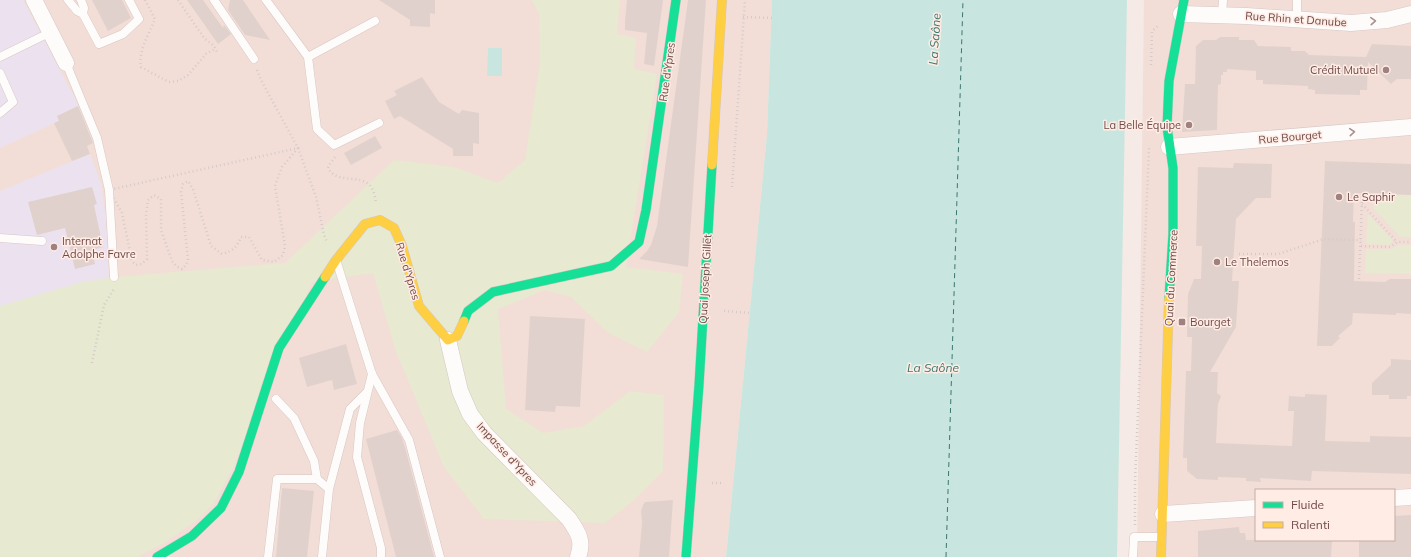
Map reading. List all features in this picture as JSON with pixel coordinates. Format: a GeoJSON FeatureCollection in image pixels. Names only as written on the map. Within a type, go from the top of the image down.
{"type":"FeatureCollection","features":[{"type":"Feature","properties":{"kind":"main road","name":"Rue d'Ypres"},"geometry":{"type":"LineString","coordinates":[[157,557],[192,536],[221,508],[239,472],[279,348],[336,260],[365,224],[380,220],[394,228],[402,246],[419,306],[448,340],[457,336],[468,311],[493,292],[611,266],[639,242],[647,202],[676,0]]}},
{"type":"Feature","properties":{"kind":"main road","name":"Quai Joseph Gillet"},"geometry":{"type":"LineString","coordinates":[[686,557],[699,385],[722,0]]}},
{"type":"Feature","properties":{"kind":"main road","name":"Quai du Commerce"},"geometry":{"type":"LineString","coordinates":[[1162,557],[1163,483],[1173,234],[1173,168],[1166,127],[1169,81],[1182,7]]}},
{"type":"Feature","properties":{"kind":"street"},"geometry":{"type":"LineString","coordinates":[[34,0],[66,62]]}},
{"type":"Feature","properties":{"kind":"street","name":"Rue Rhin et Danube"},"geometry":{"type":"LineString","coordinates":[[1182,7],[1222,7],[1297,20],[1351,23],[1387,20],[1411,14]]}},
{"type":"Feature","properties":{"kind":"street","name":"Rue Bourget"},"geometry":{"type":"LineString","coordinates":[[1169,147],[1411,127]]}},
{"type":"Feature","properties":{"kind":"street","name":"Impasse d'Ypres"},"geometry":{"type":"LineString","coordinates":[[448,340],[460,390],[470,414],[484,433],[569,519],[578,534],[581,549],[578,557]]}},
{"type":"Feature","properties":{"kind":"street"},"geometry":{"type":"LineString","coordinates":[[1395,498],[1411,497]]}},
{"type":"Feature","properties":{"kind":"street"},"geometry":{"type":"LineString","coordinates":[[1163,514],[1255,508]]}},
{"type":"Feature","properties":{"kind":"lane"},"geometry":{"type":"LineString","coordinates":[[68,0],[77,11],[83,14],[99,44],[123,34],[139,19],[129,0]]}},
{"type":"Feature","properties":{"kind":"lane"},"geometry":{"type":"LineString","coordinates":[[81,0],[84,8],[83,14]]}},
{"type":"Feature","properties":{"kind":"lane"},"geometry":{"type":"LineString","coordinates":[[214,0],[254,59]]}},
{"type":"Feature","properties":{"kind":"lane"},"geometry":{"type":"LineString","coordinates":[[266,0],[308,57],[317,129],[334,145],[379,123]]}},
{"type":"Feature","properties":{"kind":"lane"},"geometry":{"type":"LineString","coordinates":[[1297,0],[1297,20]]}},
{"type":"Feature","properties":{"kind":"lane"},"geometry":{"type":"LineString","coordinates":[[308,57],[375,21]]}},
{"type":"Feature","properties":{"kind":"lane"},"geometry":{"type":"LineString","coordinates":[[0,57],[50,32]]}},
{"type":"Feature","properties":{"kind":"lane"},"geometry":{"type":"LineString","coordinates":[[66,62],[97,138],[109,190],[114,277]]}},
{"type":"Feature","properties":{"kind":"lane"},"geometry":{"type":"LineString","coordinates":[[0,73],[13,102],[0,113]]}},
{"type":"Feature","properties":{"kind":"lane"},"geometry":{"type":"LineString","coordinates":[[0,238],[42,241]]}},
{"type":"Feature","properties":{"kind":"lane"},"geometry":{"type":"LineString","coordinates":[[336,260],[372,374],[409,440],[440,557]]}},
{"type":"Feature","properties":{"kind":"lane"},"geometry":{"type":"LineString","coordinates":[[372,374],[360,423],[358,457],[381,548],[381,557]]}},
{"type":"Feature","properties":{"kind":"lane"},"geometry":{"type":"LineString","coordinates":[[322,557],[329,489],[350,409],[367,392]]}},
{"type":"Feature","properties":{"kind":"lane"},"geometry":{"type":"LineString","coordinates":[[276,399],[294,418],[314,461],[317,479]]}},
{"type":"Feature","properties":{"kind":"lane"},"geometry":{"type":"LineString","coordinates":[[268,557],[277,479],[317,479],[329,489]]}},
{"type":"Feature","properties":{"kind":"lane"},"geometry":{"type":"LineString","coordinates":[[1133,557],[1134,537],[1162,536]]}},
{"type":"Feature","properties":{"kind":"path"},"geometry":{"type":"LineString","coordinates":[[145,0],[155,19],[141,52],[141,67],[169,82],[178,81],[188,75],[206,54],[216,50],[214,46],[204,38],[178,0]]}},
{"type":"Feature","properties":{"kind":"path"},"geometry":{"type":"LineString","coordinates":[[743,17],[772,18]]}},
{"type":"Feature","properties":{"kind":"path"},"geometry":{"type":"LineString","coordinates":[[254,59],[262,82],[298,148],[316,197],[324,234],[336,260]]}},
{"type":"Feature","properties":{"kind":"path"},"geometry":{"type":"LineString","coordinates":[[334,145],[336,156],[329,164],[328,168],[330,172],[339,177],[365,182],[370,185],[374,194],[377,208]]}},
{"type":"Feature","properties":{"kind":"path"},"geometry":{"type":"LineString","coordinates":[[1134,514],[1149,145]]}},
{"type":"Feature","properties":{"kind":"path"},"geometry":{"type":"LineString","coordinates":[[298,148],[282,167],[275,186],[285,246],[283,255],[274,262],[262,260],[249,237],[241,237],[236,248],[222,254],[211,246],[193,189],[188,181],[183,184],[181,192],[188,260],[186,265],[182,269],[176,266],[172,261],[161,230],[161,199],[154,195],[148,200],[146,215],[147,259],[142,264],[136,265],[132,261],[122,213],[109,190],[298,148]]}},
{"type":"Feature","properties":{"kind":"path"},"geometry":{"type":"LineString","coordinates":[[1359,279],[1362,199]]}},
{"type":"Feature","properties":{"kind":"path"},"geometry":{"type":"LineString","coordinates":[[1362,204],[1397,242]]}},
{"type":"Feature","properties":{"kind":"path"},"geometry":{"type":"LineString","coordinates":[[1239,254],[1278,254],[1324,239],[1361,240]]}},
{"type":"Feature","properties":{"kind":"path"},"geometry":{"type":"LineString","coordinates":[[1361,246],[1390,247],[1397,242],[1411,242]]}},
{"type":"Feature","properties":{"kind":"path"},"geometry":{"type":"LineString","coordinates":[[92,363],[104,305],[114,289],[114,277]]}},
{"type":"Feature","properties":{"kind":"path"},"geometry":{"type":"LineString","coordinates":[[724,311],[750,313]]}},
{"type":"Feature","properties":{"kind":"path"},"geometry":{"type":"LineString","coordinates":[[712,483],[724,483]]}},
{"type":"Feature","properties":{"kind":"shaded area"},"geometry":{"type":"Polygon","coordinates":[[[0,0],[772,0],[767,134],[726,557],[0,557],[0,0]]]}},
{"type":"Feature","properties":{"kind":"shaded area"},"geometry":{"type":"Polygon","coordinates":[[[0,0],[23,0],[79,106],[57,116],[59,121],[0,148],[0,0]]]}},
{"type":"Feature","properties":{"kind":"shaded area"},"geometry":{"type":"Polygon","coordinates":[[[1144,0],[1411,0],[1411,557],[1137,557],[1144,0]]]}},
{"type":"Feature","properties":{"kind":"shaded area","name":"Internat Adolphe Favre"},"geometry":{"type":"Polygon","coordinates":[[[90,154],[101,184],[106,219],[109,284],[0,332],[0,191],[90,154]]]}},
{"type":"Feature","properties":{"kind":"green space"},"geometry":{"type":"Polygon","coordinates":[[[532,0],[620,0],[617,34],[636,38],[634,69],[657,74],[626,267],[683,274],[679,312],[647,352],[607,332],[571,297],[545,290],[498,309],[506,409],[543,433],[584,426],[630,391],[664,395],[663,471],[633,501],[605,523],[484,519],[444,467],[395,349],[373,273],[312,282],[232,470],[214,503],[197,520],[164,543],[137,557],[0,557],[0,306],[82,282],[114,277],[285,263],[394,160],[454,167],[498,183],[525,160],[540,63],[539,14],[532,0]]]}},
{"type":"Feature","properties":{"kind":"green space"},"geometry":{"type":"Polygon","coordinates":[[[1374,194],[1411,195],[1411,237],[1400,237],[1373,208],[1374,194]]]}},
{"type":"Feature","properties":{"kind":"green space"},"geometry":{"type":"Polygon","coordinates":[[[1368,214],[1393,241],[1389,245],[1366,244],[1368,214]]]}},
{"type":"Feature","properties":{"kind":"green space"},"geometry":{"type":"Polygon","coordinates":[[[1398,245],[1411,245],[1411,274],[1365,273],[1366,249],[1391,249],[1398,245]]]}},
{"type":"Feature","properties":{"kind":"water","name":"La Saône"},"geometry":{"type":"Polygon","coordinates":[[[772,0],[1127,0],[1117,557],[726,557],[767,134],[772,0]]]}},
{"type":"Feature","properties":{"kind":"water"},"geometry":{"type":"Polygon","coordinates":[[[488,48],[502,48],[502,76],[487,76],[488,48]]]}},
{"type":"Feature","properties":{"kind":"building"},"geometry":{"type":"Polygon","coordinates":[[[92,0],[122,0],[131,18],[108,31],[92,0]]]}},
{"type":"Feature","properties":{"kind":"building"},"geometry":{"type":"Polygon","coordinates":[[[187,0],[203,0],[223,28],[224,25],[231,34],[218,44],[187,0]]]}},
{"type":"Feature","properties":{"kind":"building"},"geometry":{"type":"Polygon","coordinates":[[[230,0],[243,0],[270,40],[245,35],[228,10],[230,0]]]}},
{"type":"Feature","properties":{"kind":"building"},"geometry":{"type":"Polygon","coordinates":[[[379,0],[435,0],[435,14],[430,13],[430,27],[410,26],[410,20],[379,0]]]}},
{"type":"Feature","properties":{"kind":"building"},"geometry":{"type":"Polygon","coordinates":[[[627,0],[663,0],[654,66],[644,64],[647,33],[625,30],[627,0]]]}},
{"type":"Feature","properties":{"kind":"building"},"geometry":{"type":"Polygon","coordinates":[[[688,0],[706,0],[688,267],[639,259],[651,245],[657,226],[688,0]]]}},
{"type":"Feature","properties":{"kind":"building"},"geometry":{"type":"Polygon","coordinates":[[[1220,37],[1239,37],[1239,40],[1254,40],[1258,46],[1291,47],[1291,51],[1305,51],[1309,55],[1366,57],[1372,44],[1411,46],[1411,79],[1397,79],[1391,84],[1368,62],[1367,90],[1360,90],[1360,95],[1315,94],[1315,90],[1308,89],[1308,86],[1263,84],[1263,80],[1256,80],[1256,71],[1227,69],[1227,72],[1223,72],[1223,75],[1221,75],[1221,84],[1218,85],[1217,130],[1182,132],[1185,84],[1195,84],[1196,46],[1203,40],[1216,40],[1220,37]]]}},
{"type":"Feature","properties":{"kind":"building"},"geometry":{"type":"Polygon","coordinates":[[[422,77],[439,102],[459,114],[462,110],[479,113],[479,144],[473,143],[473,156],[453,156],[453,149],[400,116],[394,119],[385,101],[397,95],[394,91],[422,77]]]}},
{"type":"Feature","properties":{"kind":"building"},"geometry":{"type":"Polygon","coordinates":[[[78,106],[93,143],[87,146],[90,154],[72,161],[54,123],[59,121],[57,116],[78,106]]]}},
{"type":"Feature","properties":{"kind":"building"},"geometry":{"type":"Polygon","coordinates":[[[375,136],[382,148],[351,165],[344,153],[375,136]]]}},
{"type":"Feature","properties":{"kind":"building"},"geometry":{"type":"Polygon","coordinates":[[[1325,161],[1411,164],[1411,195],[1354,193],[1353,222],[1355,222],[1354,281],[1385,282],[1390,279],[1411,279],[1411,314],[1396,313],[1396,315],[1353,313],[1352,324],[1338,336],[1340,338],[1332,346],[1317,346],[1325,161]]]}},
{"type":"Feature","properties":{"kind":"building"},"geometry":{"type":"Polygon","coordinates":[[[1234,163],[1272,164],[1271,198],[1256,198],[1236,219],[1232,281],[1239,281],[1236,327],[1210,372],[1218,372],[1217,393],[1221,396],[1218,404],[1216,443],[1292,446],[1294,411],[1288,411],[1289,396],[1305,397],[1305,394],[1327,395],[1325,441],[1370,442],[1370,436],[1411,437],[1411,474],[1312,471],[1311,481],[1260,478],[1261,482],[1246,481],[1246,478],[1218,477],[1218,480],[1197,479],[1187,471],[1187,458],[1183,458],[1186,371],[1191,371],[1192,337],[1187,337],[1188,294],[1194,279],[1201,279],[1202,246],[1196,246],[1198,167],[1233,168],[1234,163]]]}},
{"type":"Feature","properties":{"kind":"building"},"geometry":{"type":"Polygon","coordinates":[[[92,187],[97,204],[94,205],[103,247],[92,250],[95,264],[75,269],[65,228],[37,235],[28,202],[92,187]]]}},
{"type":"Feature","properties":{"kind":"building"},"geometry":{"type":"Polygon","coordinates":[[[530,316],[585,319],[580,407],[556,406],[555,412],[525,410],[530,316]]]}},
{"type":"Feature","properties":{"kind":"building"},"geometry":{"type":"Polygon","coordinates":[[[346,344],[357,384],[334,390],[332,380],[307,387],[299,358],[346,344]]]}},
{"type":"Feature","properties":{"kind":"building"},"geometry":{"type":"Polygon","coordinates":[[[1391,359],[1411,360],[1411,396],[1407,396],[1407,399],[1389,399],[1389,395],[1372,395],[1372,383],[1391,365],[1391,359]]]}},
{"type":"Feature","properties":{"kind":"building"},"geometry":{"type":"Polygon","coordinates":[[[397,430],[402,438],[406,451],[434,557],[396,557],[366,439],[397,430]]]}},
{"type":"Feature","properties":{"kind":"building"},"geometry":{"type":"Polygon","coordinates":[[[282,488],[314,491],[307,557],[276,557],[282,488]]]}},
{"type":"Feature","properties":{"kind":"building"},"geometry":{"type":"Polygon","coordinates":[[[673,500],[669,557],[639,557],[642,523],[641,511],[643,505],[645,502],[673,500]]]}},
{"type":"Feature","properties":{"kind":"building"},"geometry":{"type":"Polygon","coordinates":[[[1411,515],[1411,557],[1359,557],[1359,541],[1395,541],[1395,516],[1411,515]]]}},
{"type":"Feature","properties":{"kind":"building"},"geometry":{"type":"Polygon","coordinates":[[[1239,527],[1240,533],[1245,533],[1246,540],[1332,541],[1331,557],[1198,557],[1198,531],[1239,527]]]}},
{"type":"Feature","properties":{"kind":"ferry route"},"geometry":{"type":"LineString","coordinates":[[946,557],[963,0]]}},
{"type":"Feature","properties":{"kind":"traffic: fast"},"geometry":{"type":"LineString","coordinates":[[464,321],[468,311],[493,292],[611,266],[639,242],[646,210],[676,0]]}},
{"type":"Feature","properties":{"kind":"traffic: fast"},"geometry":{"type":"LineString","coordinates":[[1169,298],[1173,234],[1173,168],[1167,127],[1169,81],[1184,0]]}},
{"type":"Feature","properties":{"kind":"traffic: fast"},"geometry":{"type":"LineString","coordinates":[[686,557],[699,385],[712,165]]}},
{"type":"Feature","properties":{"kind":"traffic: fast"},"geometry":{"type":"LineString","coordinates":[[157,557],[192,536],[221,508],[239,472],[279,348],[325,277]]}},
{"type":"Feature","properties":{"kind":"traffic: slow"},"geometry":{"type":"LineString","coordinates":[[712,165],[722,0]]}},
{"type":"Feature","properties":{"kind":"traffic: slow"},"geometry":{"type":"LineString","coordinates":[[325,277],[336,260],[365,224],[380,220],[394,228],[402,246],[419,306],[448,340],[457,336],[464,321]]}},
{"type":"Feature","properties":{"kind":"traffic: slow"},"geometry":{"type":"LineString","coordinates":[[1161,557],[1169,298]]}},
{"type":"Feature","properties":{"kind":"place","name":"Crédit Mutuel"},"geometry":{"type":"Point","coordinates":[1386,70]}},
{"type":"Feature","properties":{"kind":"place","name":"La Belle Équipe"},"geometry":{"type":"Point","coordinates":[1189,125]}},
{"type":"Feature","properties":{"kind":"place","name":"Le Saphir"},"geometry":{"type":"Point","coordinates":[1339,197]}},
{"type":"Feature","properties":{"kind":"place","name":"Internat Adolphe Favre"},"geometry":{"type":"Point","coordinates":[54,247]}},
{"type":"Feature","properties":{"kind":"place","name":"Le Thelemos"},"geometry":{"type":"Point","coordinates":[1217,262]}},
{"type":"Feature","properties":{"kind":"place","name":"Bourget"},"geometry":{"type":"Point","coordinates":[1182,322]}}]}
